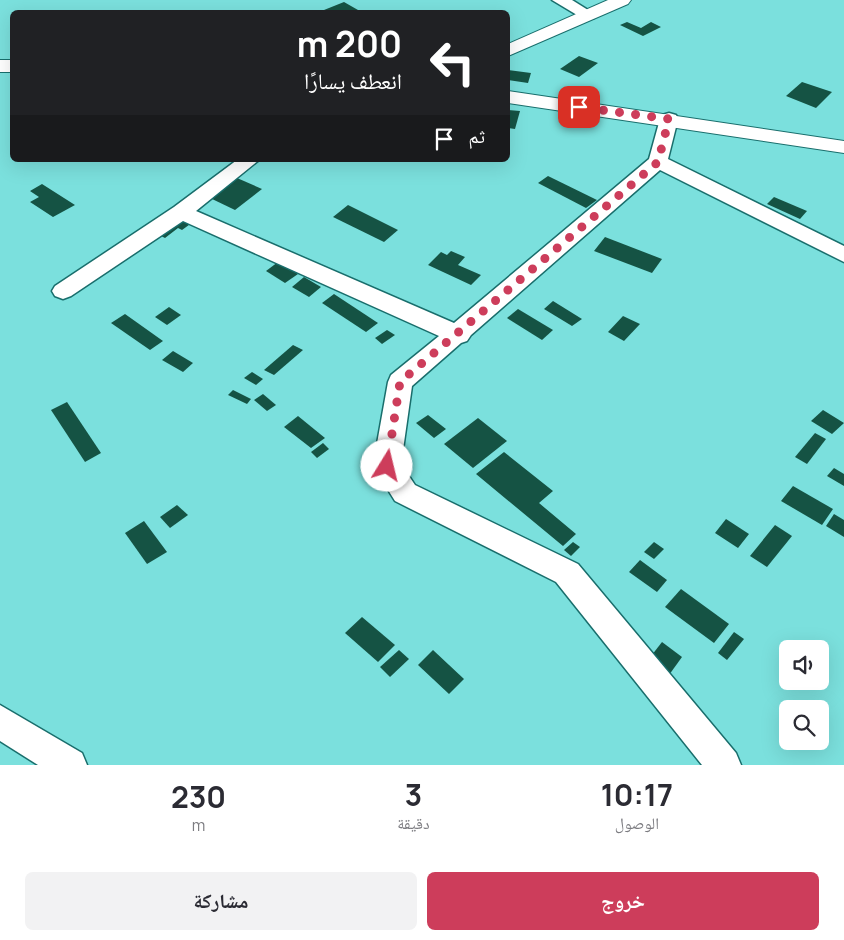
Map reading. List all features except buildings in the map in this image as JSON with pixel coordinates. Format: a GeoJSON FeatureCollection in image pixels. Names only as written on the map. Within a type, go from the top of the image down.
{"type":"FeatureCollection","features":[{"type":"Feature","properties":{"kind":"street"},"geometry":{"type":"LineString","coordinates":[[560,0],[588,15]]}},
{"type":"Feature","properties":{"kind":"street"},"geometry":{"type":"LineString","coordinates":[[510,50],[622,0]]}},
{"type":"Feature","properties":{"kind":"street"},"geometry":{"type":"LineString","coordinates":[[510,97],[844,146]]}},
{"type":"Feature","properties":{"kind":"street"},"geometry":{"type":"LineString","coordinates":[[669,119],[658,162],[459,335],[400,382],[387,466],[405,493],[567,573],[724,765]]}},
{"type":"Feature","properties":{"kind":"street"},"geometry":{"type":"LineString","coordinates":[[63,291],[181,212],[246,162]]}},
{"type":"Feature","properties":{"kind":"street"},"geometry":{"type":"LineString","coordinates":[[658,162],[844,255]]}},
{"type":"Feature","properties":{"kind":"street"},"geometry":{"type":"LineString","coordinates":[[181,212],[459,335]]}},
{"type":"Feature","properties":{"kind":"street"},"geometry":{"type":"LineString","coordinates":[[0,722],[70,765]]}},
{"type":"Feature","properties":{"kind":"route"},"geometry":{"type":"LineString","coordinates":[[387,466],[400,382],[459,335],[658,162],[669,119],[579,107]]}}]}
